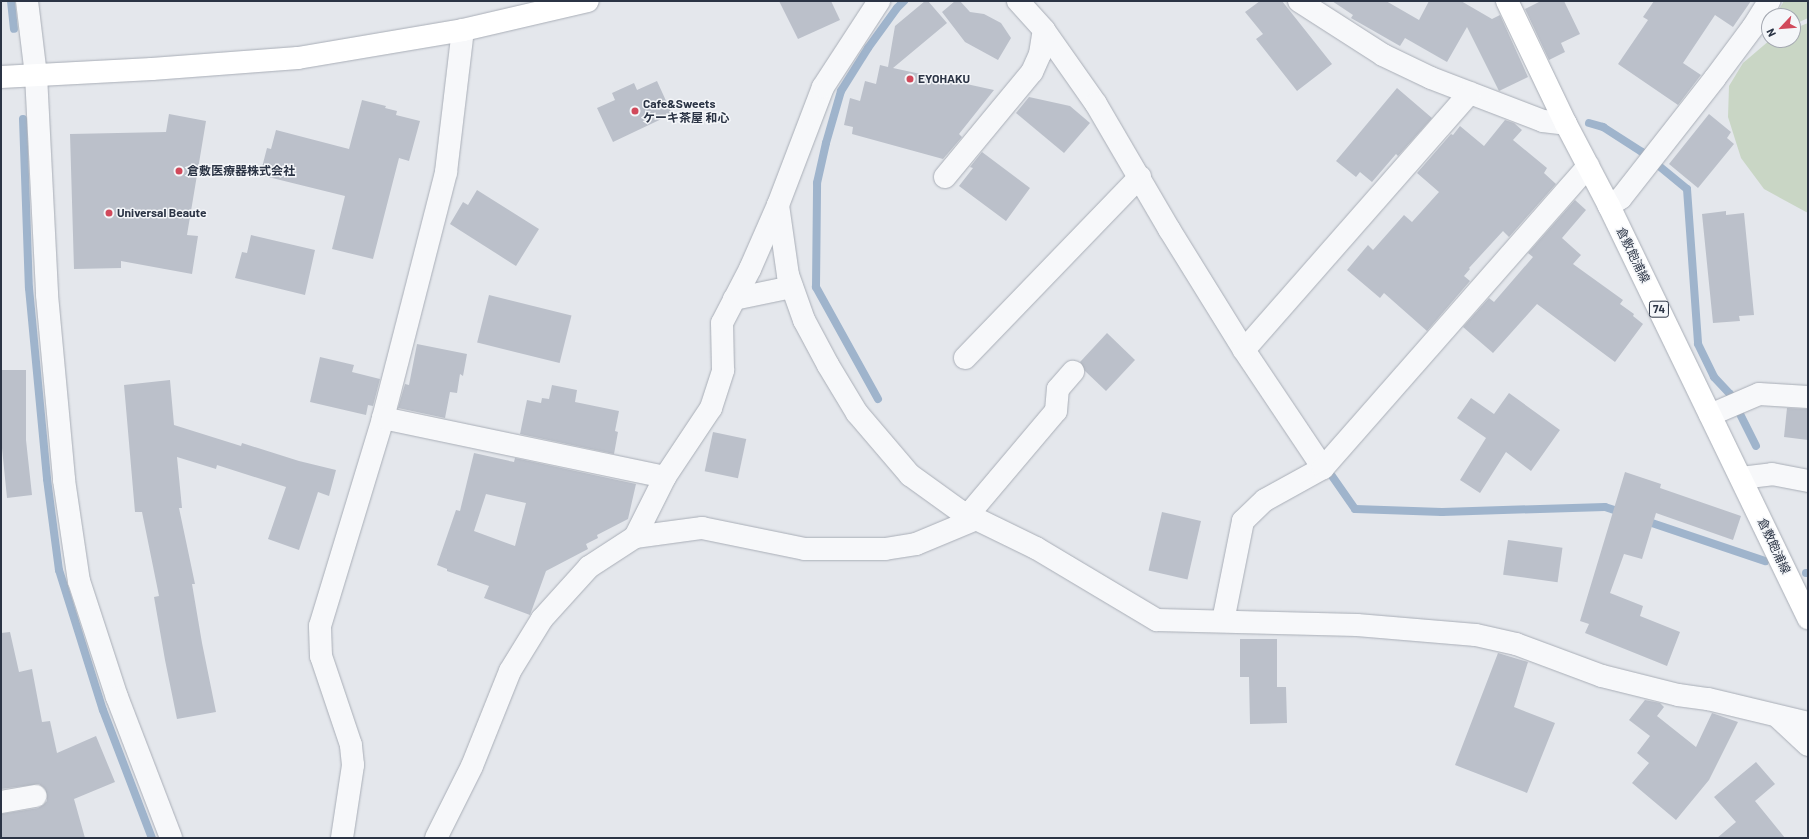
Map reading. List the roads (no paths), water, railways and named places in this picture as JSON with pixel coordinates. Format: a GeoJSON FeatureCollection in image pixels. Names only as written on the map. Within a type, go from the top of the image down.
{"type":"FeatureCollection","features":[{"type":"Feature","properties":{"kind":"main road"},"geometry":{"type":"LineString","coordinates":[[1,77],[298,58],[463,30],[588,1]]}},
{"type":"Feature","properties":{"kind":"main road","name":"倉敷飽浦線"},"geometry":{"type":"LineString","coordinates":[[1507,1],[1566,124],[1609,206],[1726,408],[1741,478],[1808,618]]}},
{"type":"Feature","properties":{"kind":"street"},"geometry":{"type":"LineString","coordinates":[[28,1],[36,75],[47,295],[64,480],[79,581],[117,697],[171,838]]}},
{"type":"Feature","properties":{"kind":"street"},"geometry":{"type":"LineString","coordinates":[[635,537],[665,477],[712,408],[723,370],[722,323],[750,269],[778,206],[823,86],[879,1]]}},
{"type":"Feature","properties":{"kind":"street"},"geometry":{"type":"LineString","coordinates":[[1018,1],[1044,30],[1096,104],[1244,350],[1323,468]]}},
{"type":"Feature","properties":{"kind":"street"},"geometry":{"type":"LineString","coordinates":[[1300,1],[1383,55],[1431,78],[1543,121],[1566,124]]}},
{"type":"Feature","properties":{"kind":"street"},"geometry":{"type":"LineString","coordinates":[[1609,206],[1621,198],[1651,160],[1753,27],[1769,1]]}},
{"type":"Feature","properties":{"kind":"street"},"geometry":{"type":"LineString","coordinates":[[342,838],[353,765],[351,745],[320,656],[320,626],[383,418],[446,172],[463,30]]}},
{"type":"Feature","properties":{"kind":"street"},"geometry":{"type":"LineString","coordinates":[[944,177],[1032,72],[1040,54],[1044,30]]}},
{"type":"Feature","properties":{"kind":"street"},"geometry":{"type":"LineString","coordinates":[[1244,350],[1470,93]]}},
{"type":"Feature","properties":{"kind":"street"},"geometry":{"type":"LineString","coordinates":[[1223,621],[1243,521],[1265,500],[1323,468],[1588,166]]}},
{"type":"Feature","properties":{"kind":"street"},"geometry":{"type":"LineString","coordinates":[[965,358],[1140,177]]}},
{"type":"Feature","properties":{"kind":"street"},"geometry":{"type":"LineString","coordinates":[[778,206],[788,275],[804,320],[828,365],[857,413],[910,475],[972,517],[1036,548],[1157,620],[1357,625],[1476,635],[1516,644],[1602,676],[1678,695],[1708,699],[1779,718],[1808,724]]}},
{"type":"Feature","properties":{"kind":"street"},"geometry":{"type":"LineString","coordinates":[[734,299],[792,287]]}},
{"type":"Feature","properties":{"kind":"street"},"geometry":{"type":"LineString","coordinates":[[436,838],[472,766],[510,671],[542,619],[589,567],[635,537],[702,528],[805,549],[885,549],[916,544],[972,517],[1056,411],[1058,389],[1073,372]]}},
{"type":"Feature","properties":{"kind":"street"},"geometry":{"type":"LineString","coordinates":[[1726,408],[1759,394],[1808,397]]}},
{"type":"Feature","properties":{"kind":"street"},"geometry":{"type":"LineString","coordinates":[[383,418],[665,477]]}},
{"type":"Feature","properties":{"kind":"street"},"geometry":{"type":"LineString","coordinates":[[1741,478],[1772,474],[1808,481]]}},
{"type":"Feature","properties":{"kind":"street"},"geometry":{"type":"LineString","coordinates":[[1779,718],[1808,745]]}},
{"type":"Feature","properties":{"kind":"street"},"geometry":{"type":"LineString","coordinates":[[1,802],[35,796]]}},
{"type":"Feature","properties":{"kind":"waterway"},"geometry":{"type":"LineString","coordinates":[[11,1],[14,29]]}},
{"type":"Feature","properties":{"kind":"waterway"},"geometry":{"type":"LineString","coordinates":[[878,399],[816,287],[817,183],[826,143],[841,91],[868,48],[897,8],[904,1]]}},
{"type":"Feature","properties":{"kind":"waterway"},"geometry":{"type":"LineString","coordinates":[[23,119],[29,288],[47,479],[59,570],[103,710],[152,838]]}},
{"type":"Feature","properties":{"kind":"waterway"},"geometry":{"type":"LineString","coordinates":[[1589,123],[1603,127],[1642,152],[1687,189],[1698,344],[1714,377],[1730,394],[1756,446]]}},
{"type":"Feature","properties":{"kind":"waterway"},"geometry":{"type":"LineString","coordinates":[[1332,476],[1355,509],[1442,512],[1605,507],[1623,513]]}},
{"type":"Feature","properties":{"kind":"waterway"},"geometry":{"type":"LineString","coordinates":[[1643,520],[1765,561]]}},
{"type":"Feature","properties":{"kind":"place","name":"EYOHAKU"},"geometry":{"type":"Point","coordinates":[910,79]}},
{"type":"Feature","properties":{"kind":"place","name":"Cafe&Sweets ケーキ茶屋 和心"},"geometry":{"type":"Point","coordinates":[635,111]}},
{"type":"Feature","properties":{"kind":"place","name":"倉敷医療器株式会社"},"geometry":{"type":"Point","coordinates":[179,171]}},
{"type":"Feature","properties":{"kind":"place","name":"Universal Beaute"},"geometry":{"type":"Point","coordinates":[109,213]}}]}
